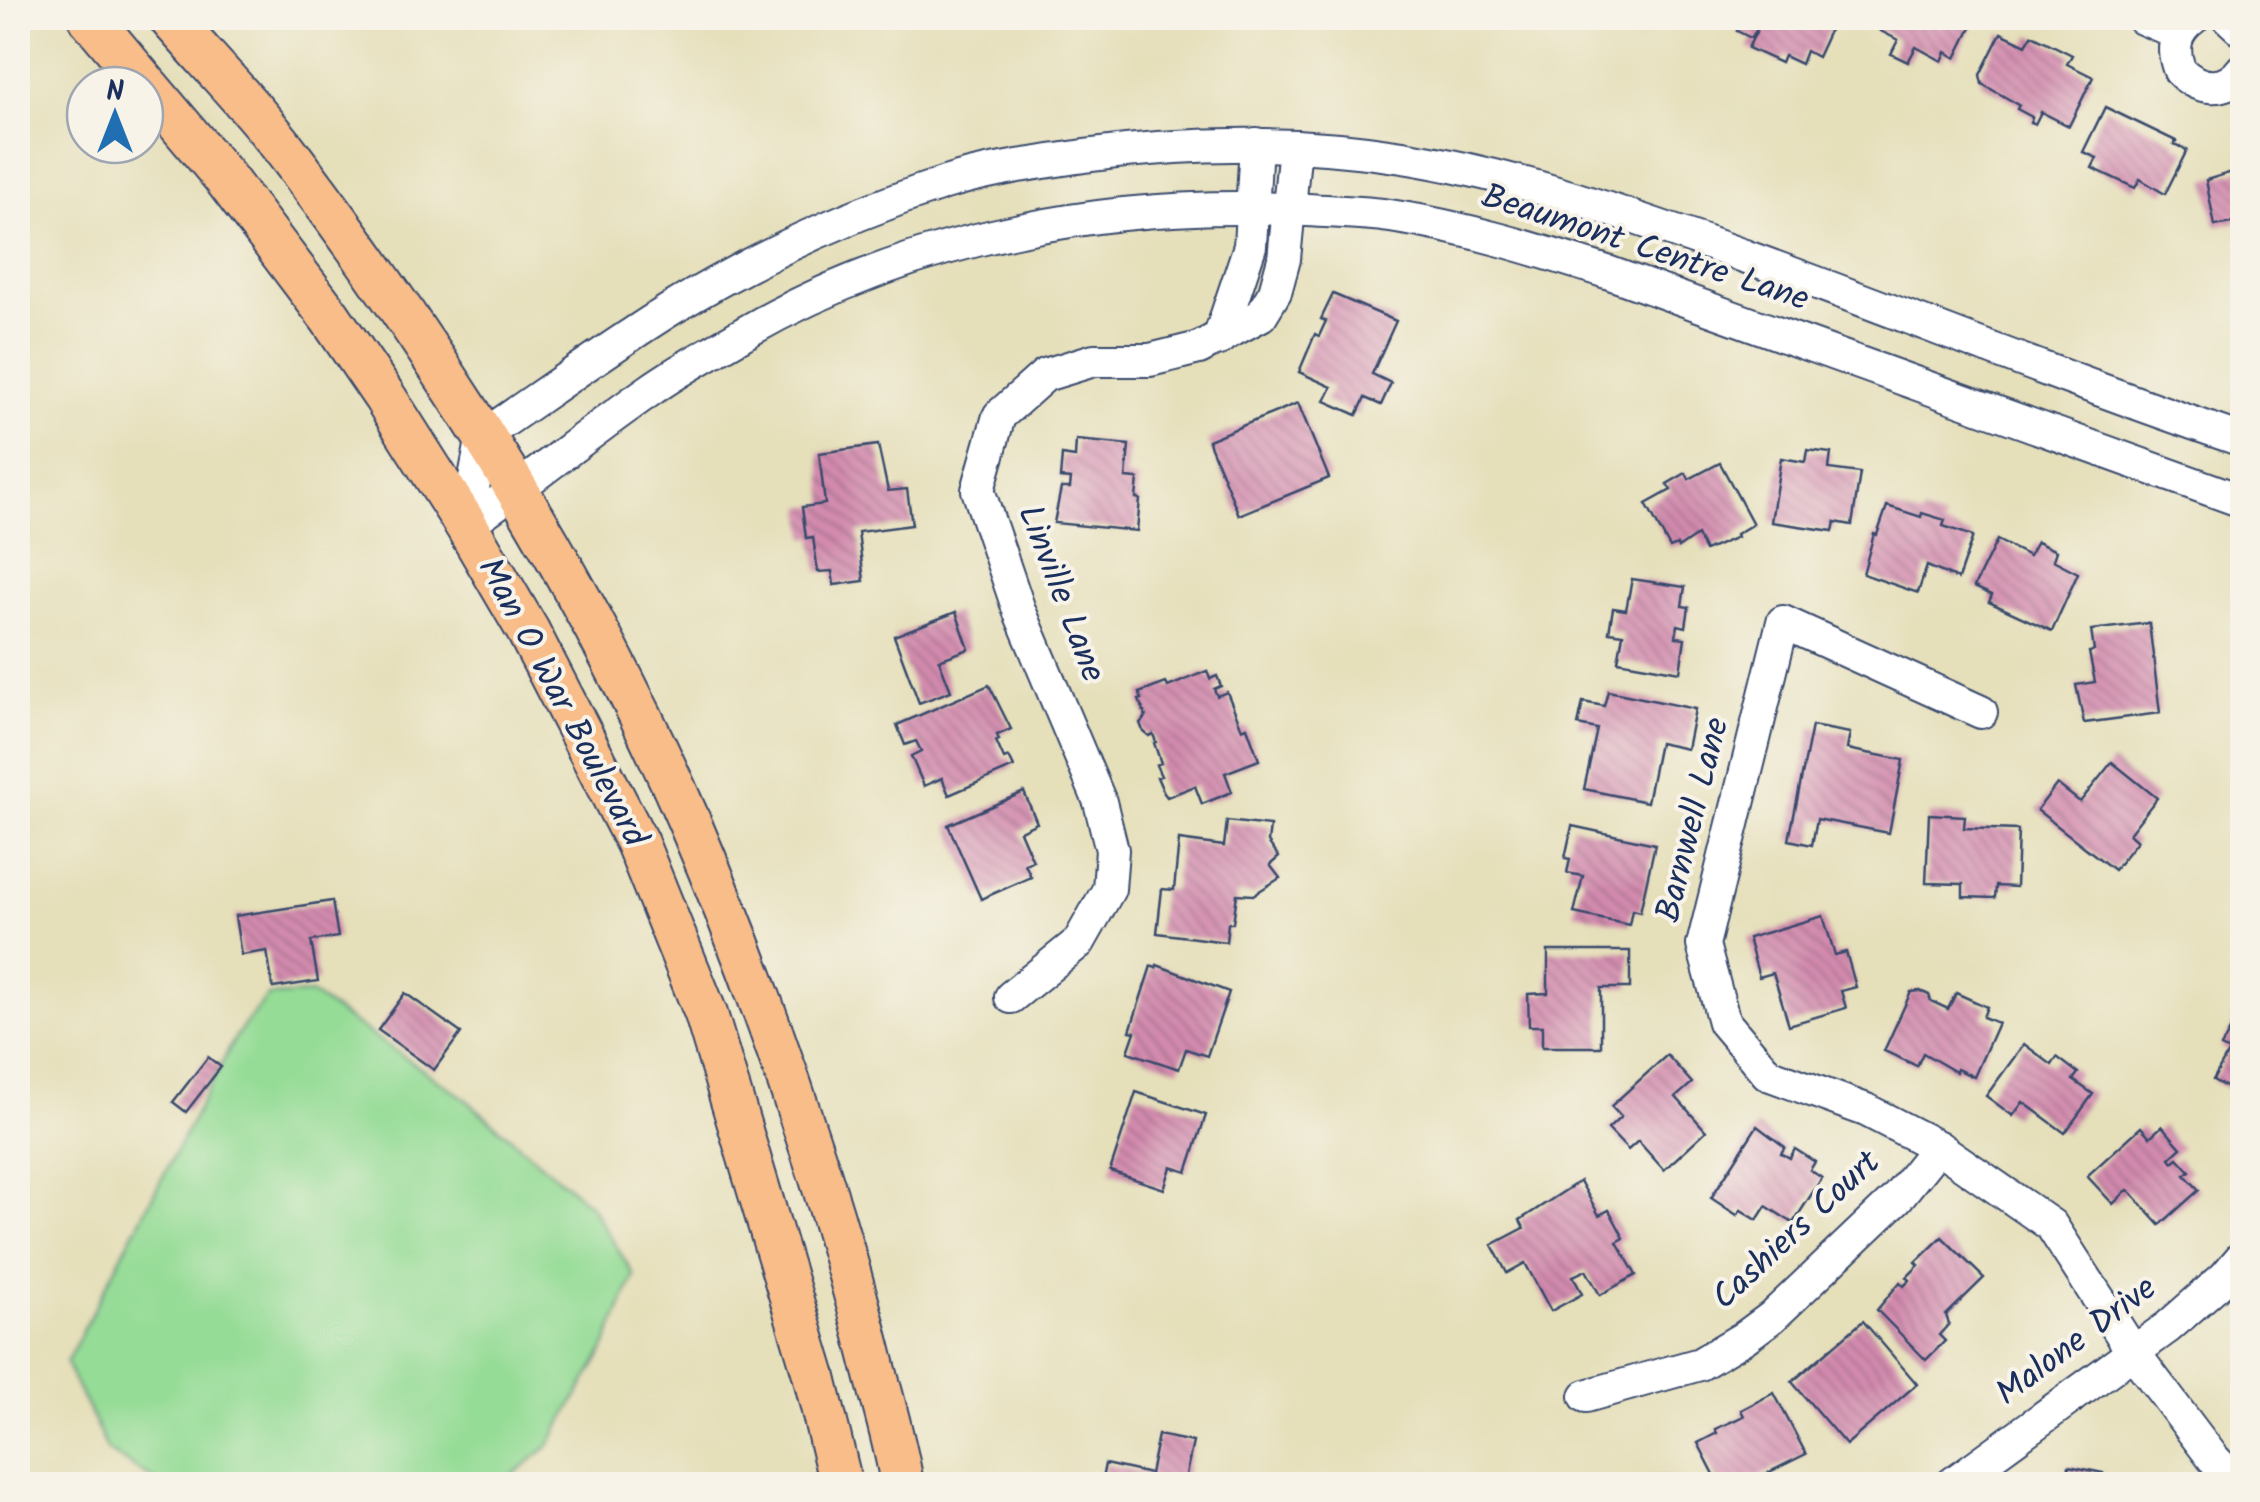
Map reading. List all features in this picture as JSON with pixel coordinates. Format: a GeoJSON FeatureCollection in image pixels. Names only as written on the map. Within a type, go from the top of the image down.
{"type":"FeatureCollection","features":[{"type":"Feature","properties":{"kind":"main road","name":"Man O War Boulevard"},"geometry":{"type":"LineString","coordinates":[[90,18],[224,177],[330,317],[466,525],[528,631],[637,843],[706,1014],[814,1374],[841,1484]]}},
{"type":"Feature","properties":{"kind":"main road","name":"Man O War Boulevard"},"geometry":{"type":"LineString","coordinates":[[170,18],[293,160],[406,318],[516,490],[575,592],[638,716],[687,816],[742,950],[836,1225],[902,1484]]}},
{"type":"Feature","properties":{"kind":"street"},"geometry":{"type":"LineString","coordinates":[[2142,18],[2186,25],[2175,59],[2189,80],[2213,87],[2226,84],[2242,70]]}},
{"type":"Feature","properties":{"kind":"street"},"geometry":{"type":"LineString","coordinates":[[2229,18],[2242,30]]}},
{"type":"Feature","properties":{"kind":"street"},"geometry":{"type":"LineString","coordinates":[[1219,339],[1244,272],[1254,207],[1256,144]]}},
{"type":"Feature","properties":{"kind":"street","name":"Beaumont Centre Lane"},"geometry":{"type":"LineString","coordinates":[[484,436],[675,306],[764,258],[879,206],[949,182],[1021,165],[1152,147],[1256,144],[1403,157],[1566,194],[2242,440]]}},
{"type":"Feature","properties":{"kind":"street","name":"Linville Lane"},"geometry":{"type":"LineString","coordinates":[[1011,997],[1079,942],[1109,888],[1112,850],[1100,802],[1019,610],[978,490],[998,416],[1045,375],[1094,360],[1150,360],[1219,339],[1261,315],[1275,292],[1291,209],[1295,146]]}},
{"type":"Feature","properties":{"kind":"street","name":"Beaumont Centre Lane"},"geometry":{"type":"LineString","coordinates":[[466,525],[652,388],[750,330],[902,262],[985,238],[1082,218],[1158,209],[1254,207],[1388,215],[1537,250],[2242,501]]}},
{"type":"Feature","properties":{"kind":"street"},"geometry":{"type":"LineString","coordinates":[[466,525],[484,436]]}},
{"type":"Feature","properties":{"kind":"street","name":"Barnwell Lane"},"geometry":{"type":"LineString","coordinates":[[1980,712],[1784,622],[1702,945],[1724,1022],[1768,1074],[1866,1110],[1938,1146],[2051,1225],[2133,1352],[2213,1458],[2238,1484]]}},
{"type":"Feature","properties":{"kind":"street","name":"Cashiers Court"},"geometry":{"type":"LineString","coordinates":[[1586,1396],[1700,1364],[1744,1338],[1772,1317],[1897,1198],[1938,1146]]}},
{"type":"Feature","properties":{"kind":"street","name":"Malone Drive"},"geometry":{"type":"LineString","coordinates":[[1952,1484],[2168,1327],[2242,1257]]}},
{"type":"Feature","properties":{"kind":"green space"},"geometry":{"type":"Polygon","coordinates":[[[311,994],[463,1097],[591,1206],[634,1275],[604,1350],[548,1447],[501,1484],[161,1484],[108,1451],[66,1363],[236,1036],[268,996],[311,994]]]}},
{"type":"Feature","properties":{"kind":"building"},"geometry":{"type":"Polygon","coordinates":[[[1737,18],[1835,18],[1817,57],[1806,51],[1801,64],[1784,56],[1781,63],[1748,48],[1758,28],[1751,38],[1737,31],[1742,20],[1737,18]]]}},
{"type":"Feature","properties":{"kind":"building"},"geometry":{"type":"Polygon","coordinates":[[[1880,18],[1976,18],[1956,58],[1946,52],[1942,61],[1916,47],[1908,62],[1891,54],[1898,40],[1875,28],[1880,18]]]}},
{"type":"Feature","properties":{"kind":"building"},"geometry":{"type":"Polygon","coordinates":[[[2001,33],[2026,45],[2032,35],[2072,55],[2067,64],[2093,77],[2069,126],[2041,112],[2035,124],[2030,122],[2032,117],[2017,109],[2019,105],[1982,84],[1980,75],[2001,33]]]}},
{"type":"Feature","properties":{"kind":"building"},"geometry":{"type":"Polygon","coordinates":[[[2105,107],[2187,150],[2165,194],[2140,179],[2135,188],[2092,168],[2097,158],[2083,152],[2105,107]]]}},
{"type":"Feature","properties":{"kind":"building"},"geometry":{"type":"Polygon","coordinates":[[[2242,169],[2242,221],[2215,226],[2206,180],[2242,169]]]}},
{"type":"Feature","properties":{"kind":"building"},"geometry":{"type":"Polygon","coordinates":[[[1333,294],[1396,321],[1372,374],[1391,383],[1381,405],[1365,398],[1357,415],[1325,401],[1332,387],[1299,372],[1315,334],[1319,336],[1326,321],[1321,319],[1333,294]]]}},
{"type":"Feature","properties":{"kind":"building"},"geometry":{"type":"Polygon","coordinates":[[[1298,403],[1329,478],[1239,515],[1208,440],[1298,403]]]}},
{"type":"Feature","properties":{"kind":"building"},"geometry":{"type":"Polygon","coordinates":[[[1076,440],[1129,445],[1126,478],[1138,479],[1137,531],[1054,523],[1061,488],[1070,488],[1071,479],[1060,478],[1062,455],[1075,457],[1076,440]]]}},
{"type":"Feature","properties":{"kind":"building"},"geometry":{"type":"Polygon","coordinates":[[[878,445],[888,491],[907,489],[912,525],[858,532],[864,581],[834,585],[832,571],[818,572],[813,537],[806,538],[802,507],[825,504],[819,453],[878,445]]]}},
{"type":"Feature","properties":{"kind":"building"},"geometry":{"type":"Polygon","coordinates":[[[1807,450],[1831,453],[1829,469],[1860,473],[1852,525],[1835,522],[1833,531],[1771,522],[1781,458],[1805,462],[1807,450]]]}},
{"type":"Feature","properties":{"kind":"building"},"geometry":{"type":"Polygon","coordinates":[[[1720,463],[1753,524],[1737,537],[1705,551],[1697,535],[1678,548],[1670,548],[1646,504],[1671,490],[1667,484],[1686,473],[1689,479],[1720,463]]]}},
{"type":"Feature","properties":{"kind":"building"},"geometry":{"type":"Polygon","coordinates":[[[1887,506],[1945,520],[1943,526],[1973,536],[1958,579],[1927,566],[1918,593],[1863,574],[1887,506]]]}},
{"type":"Feature","properties":{"kind":"building"},"geometry":{"type":"Polygon","coordinates":[[[1997,540],[2029,556],[2037,542],[2056,551],[2053,560],[2078,573],[2052,631],[1989,602],[1992,595],[1974,587],[1997,540]]]}},
{"type":"Feature","properties":{"kind":"building"},"geometry":{"type":"Polygon","coordinates":[[[1632,579],[1685,587],[1682,606],[1689,607],[1686,627],[1678,625],[1676,637],[1685,638],[1680,672],[1618,661],[1623,634],[1609,632],[1613,608],[1626,610],[1632,579]]]}},
{"type":"Feature","properties":{"kind":"building"},"geometry":{"type":"Polygon","coordinates":[[[956,612],[969,649],[939,660],[951,691],[919,703],[894,636],[956,612]]]}},
{"type":"Feature","properties":{"kind":"building"},"geometry":{"type":"Polygon","coordinates":[[[2149,623],[2160,713],[2084,723],[2076,685],[2095,682],[2089,652],[2094,651],[2091,630],[2149,623]]]}},
{"type":"Feature","properties":{"kind":"building"},"geometry":{"type":"Polygon","coordinates":[[[1207,671],[1210,679],[1217,676],[1221,686],[1214,689],[1217,696],[1227,692],[1242,729],[1247,727],[1259,760],[1225,773],[1232,792],[1202,804],[1195,786],[1167,797],[1164,793],[1157,777],[1161,776],[1156,765],[1161,763],[1156,742],[1140,723],[1146,717],[1139,693],[1166,683],[1168,687],[1207,671]]]}},
{"type":"Feature","properties":{"kind":"building"},"geometry":{"type":"Polygon","coordinates":[[[989,685],[1011,729],[997,735],[996,741],[1004,759],[1009,757],[1014,767],[949,795],[942,778],[924,786],[911,756],[921,751],[916,741],[905,745],[897,725],[989,685]]]}},
{"type":"Feature","properties":{"kind":"building"},"geometry":{"type":"Polygon","coordinates":[[[1608,691],[1695,709],[1687,749],[1659,743],[1647,802],[1584,789],[1597,729],[1578,725],[1583,702],[1604,706],[1608,691]]]}},
{"type":"Feature","properties":{"kind":"building"},"geometry":{"type":"Polygon","coordinates":[[[1812,726],[1850,733],[1847,749],[1903,760],[1889,833],[1817,819],[1812,845],[1789,840],[1812,726]]]}},
{"type":"Feature","properties":{"kind":"building"},"geometry":{"type":"Polygon","coordinates":[[[2112,762],[2157,798],[2129,834],[2137,841],[2114,870],[2037,810],[2057,784],[2080,802],[2112,762]]]}},
{"type":"Feature","properties":{"kind":"building"},"geometry":{"type":"Polygon","coordinates":[[[1024,792],[1037,823],[1020,831],[1033,861],[1025,864],[1031,877],[981,899],[948,825],[1024,792]]]}},
{"type":"Feature","properties":{"kind":"building"},"geometry":{"type":"Polygon","coordinates":[[[1929,814],[1965,816],[1964,828],[2018,830],[2016,887],[1996,886],[1995,898],[1963,897],[1963,884],[1926,883],[1929,814]]]}},
{"type":"Feature","properties":{"kind":"building"},"geometry":{"type":"Polygon","coordinates":[[[1227,821],[1270,826],[1268,842],[1279,857],[1270,865],[1280,878],[1253,895],[1237,894],[1226,942],[1157,933],[1162,889],[1174,890],[1179,840],[1224,846],[1227,821]]]}},
{"type":"Feature","properties":{"kind":"building"},"geometry":{"type":"Polygon","coordinates":[[[1572,826],[1655,844],[1640,912],[1632,910],[1629,925],[1574,913],[1583,876],[1567,873],[1570,859],[1565,858],[1572,826]]]}},
{"type":"Feature","properties":{"kind":"building"},"geometry":{"type":"Polygon","coordinates":[[[332,901],[338,937],[311,941],[318,981],[273,988],[267,951],[241,955],[235,916],[332,901]]]}},
{"type":"Feature","properties":{"kind":"building"},"geometry":{"type":"Polygon","coordinates":[[[1823,916],[1835,955],[1846,952],[1856,987],[1841,991],[1846,1008],[1789,1025],[1773,973],[1759,977],[1748,938],[1823,916]]]}},
{"type":"Feature","properties":{"kind":"building"},"geometry":{"type":"Polygon","coordinates":[[[1548,951],[1630,951],[1630,988],[1601,988],[1601,1047],[1542,1047],[1542,1026],[1529,1026],[1528,994],[1548,993],[1548,951]]]}},
{"type":"Feature","properties":{"kind":"building"},"geometry":{"type":"Polygon","coordinates":[[[1151,966],[1229,992],[1207,1056],[1186,1049],[1179,1069],[1128,1052],[1135,1032],[1130,1031],[1151,966]]]}},
{"type":"Feature","properties":{"kind":"building"},"geometry":{"type":"Polygon","coordinates":[[[1920,991],[1948,1009],[1956,993],[1987,1007],[1983,1017],[1998,1023],[1974,1077],[1957,1069],[1956,1072],[1923,1053],[1917,1066],[1884,1051],[1911,992],[1920,991]]]}},
{"type":"Feature","properties":{"kind":"building"},"geometry":{"type":"Polygon","coordinates":[[[405,993],[461,1033],[434,1070],[378,1030],[405,993]]]}},
{"type":"Feature","properties":{"kind":"building"},"geometry":{"type":"Polygon","coordinates":[[[2237,1009],[2242,1012],[2242,1096],[2213,1080],[2229,1051],[2221,1047],[2236,1020],[2232,1018],[2237,1009]]]}},
{"type":"Feature","properties":{"kind":"building"},"geometry":{"type":"Polygon","coordinates":[[[2024,1044],[2052,1065],[2057,1057],[2078,1073],[2073,1080],[2093,1094],[2065,1133],[2023,1102],[2013,1116],[1986,1096],[2024,1044]]]}},
{"type":"Feature","properties":{"kind":"building"},"geometry":{"type":"Polygon","coordinates":[[[1667,1055],[1692,1083],[1676,1097],[1706,1131],[1664,1170],[1638,1141],[1628,1150],[1608,1129],[1621,1117],[1611,1106],[1667,1055]]]}},
{"type":"Feature","properties":{"kind":"building"},"geometry":{"type":"Polygon","coordinates":[[[208,1057],[221,1067],[186,1112],[173,1102],[208,1057]]]}},
{"type":"Feature","properties":{"kind":"building"},"geometry":{"type":"Polygon","coordinates":[[[1136,1092],[1206,1115],[1187,1172],[1171,1167],[1164,1189],[1110,1171],[1136,1092]]]}},
{"type":"Feature","properties":{"kind":"building"},"geometry":{"type":"Polygon","coordinates":[[[1757,1126],[1785,1147],[1781,1153],[1790,1158],[1795,1149],[1815,1162],[1810,1170],[1822,1178],[1793,1223],[1766,1206],[1757,1220],[1741,1210],[1737,1215],[1711,1198],[1757,1126]]]}},
{"type":"Feature","properties":{"kind":"building"},"geometry":{"type":"Polygon","coordinates":[[[2162,1126],[2181,1148],[2170,1158],[2173,1162],[2178,1158],[2190,1171],[2185,1175],[2199,1190],[2160,1225],[2128,1190],[2113,1204],[2087,1176],[2141,1127],[2150,1137],[2162,1126]]]}},
{"type":"Feature","properties":{"kind":"building"},"geometry":{"type":"Polygon","coordinates":[[[1580,1181],[1599,1215],[1609,1210],[1624,1238],[1617,1242],[1636,1275],[1600,1295],[1586,1270],[1573,1276],[1582,1294],[1551,1311],[1525,1263],[1507,1273],[1492,1245],[1524,1228],[1520,1220],[1580,1181]]]}},
{"type":"Feature","properties":{"kind":"building"},"geometry":{"type":"Polygon","coordinates":[[[1942,1237],[1984,1278],[1946,1315],[1949,1324],[1939,1335],[1945,1341],[1926,1360],[1877,1310],[1900,1282],[1904,1286],[1910,1280],[1907,1277],[1919,1265],[1916,1262],[1942,1237]]]}},
{"type":"Feature","properties":{"kind":"building"},"geometry":{"type":"Polygon","coordinates":[[[1863,1321],[1917,1384],[1846,1445],[1792,1382],[1863,1321]]]}},
{"type":"Feature","properties":{"kind":"building"},"geometry":{"type":"Polygon","coordinates":[[[1774,1393],[1806,1454],[1745,1484],[1719,1484],[1698,1443],[1717,1433],[1715,1429],[1744,1416],[1741,1410],[1774,1393]]]}},
{"type":"Feature","properties":{"kind":"building"},"geometry":{"type":"Polygon","coordinates":[[[1158,1435],[1193,1442],[1184,1484],[1101,1484],[1105,1464],[1150,1474],[1158,1435]]]}},
{"type":"Feature","properties":{"kind":"building"},"geometry":{"type":"Polygon","coordinates":[[[2069,1466],[2103,1473],[2127,1484],[2067,1484],[2069,1466]]]}},
{"type":"Feature","properties":{"kind":"building"},"geometry":{"type":"Polygon","coordinates":[[[1668,1477],[1669,1484],[1630,1484],[1630,1482],[1668,1477]]]}}]}
